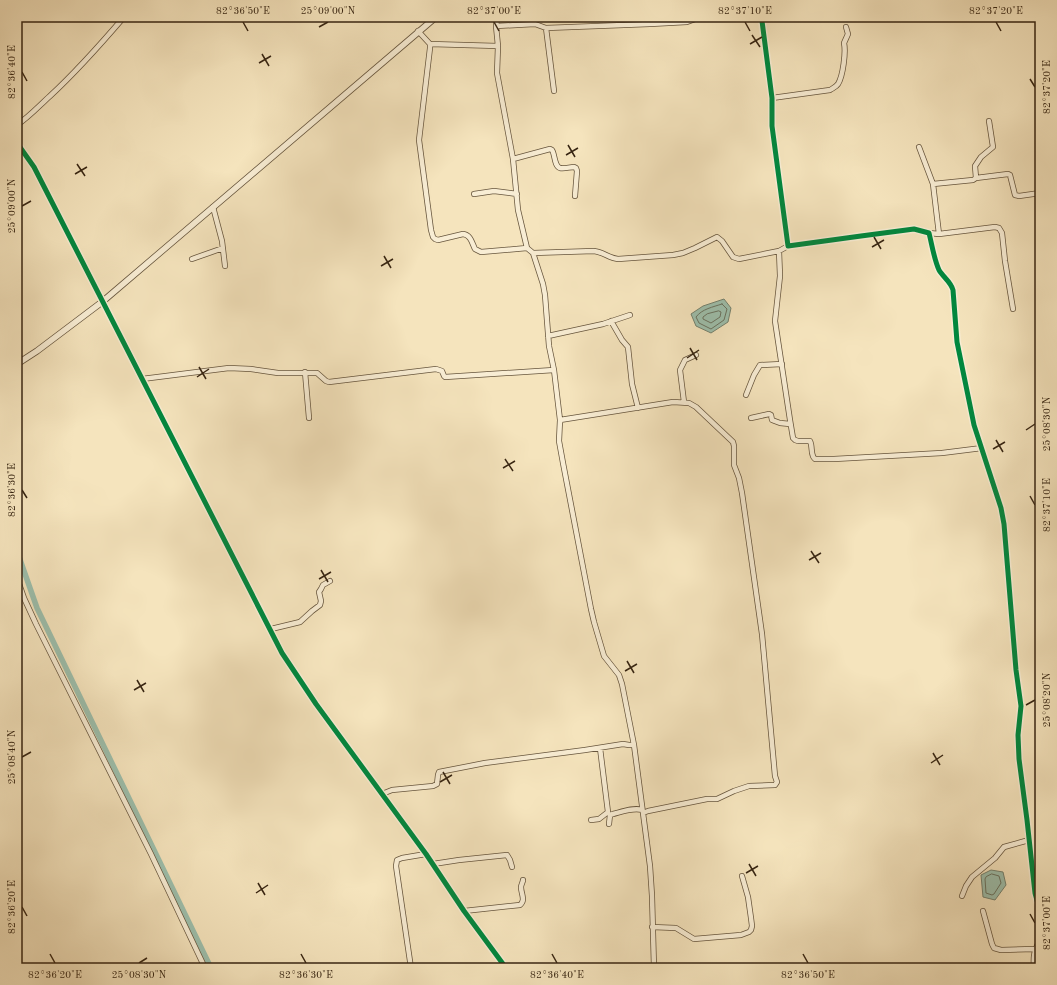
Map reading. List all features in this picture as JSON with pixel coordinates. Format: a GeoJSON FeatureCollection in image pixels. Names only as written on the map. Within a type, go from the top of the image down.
{"type":"FeatureCollection","features":[{"type":"Feature","properties":{"kind":"street"},"geometry":{"type":"LineString","coordinates":[[17,125],[74,73],[124,17]]}},
{"type":"Feature","properties":{"kind":"street"},"geometry":{"type":"LineString","coordinates":[[17,364],[37,351],[102,302],[436,17]]}},
{"type":"Feature","properties":{"kind":"street"},"geometry":{"type":"LineString","coordinates":[[497,17],[497,73],[513,159],[518,210],[527,248],[533,253],[546,295],[548,336],[560,420],[559,441],[563,463],[591,609],[604,656],[619,675],[622,684],[634,745],[650,866],[654,968]]}},
{"type":"Feature","properties":{"kind":"street"},"geometry":{"type":"LineString","coordinates":[[496,26],[535,24],[546,28],[650,24],[687,22],[701,17]]}},
{"type":"Feature","properties":{"kind":"street"},"geometry":{"type":"LineString","coordinates":[[759,17],[762,21],[772,98],[772,126],[788,246]]}},
{"type":"Feature","properties":{"kind":"street"},"geometry":{"type":"LineString","coordinates":[[772,98],[830,90],[837,85],[840,80],[843,66],[845,48],[844,42],[848,34],[846,26]]}},
{"type":"Feature","properties":{"kind":"street"},"geometry":{"type":"LineString","coordinates":[[546,28],[554,91]]}},
{"type":"Feature","properties":{"kind":"street"},"geometry":{"type":"LineString","coordinates":[[418,31],[430,44],[419,140],[433,237],[438,240],[463,234],[467,235],[470,238],[475,250],[481,252],[527,248]]}},
{"type":"Feature","properties":{"kind":"street"},"geometry":{"type":"LineString","coordinates":[[430,44],[498,46]]}},
{"type":"Feature","properties":{"kind":"street"},"geometry":{"type":"LineString","coordinates":[[976,178],[975,166],[981,157],[993,147],[988,121]]}},
{"type":"Feature","properties":{"kind":"street"},"geometry":{"type":"LineString","coordinates":[[17,143],[34,167],[282,653],[316,704],[426,854],[464,911],[506,968]]}},
{"type":"Feature","properties":{"kind":"street"},"geometry":{"type":"LineString","coordinates":[[919,147],[933,184],[939,234]]}},
{"type":"Feature","properties":{"kind":"street"},"geometry":{"type":"LineString","coordinates":[[513,159],[550,149],[552,150],[559,167],[576,168],[576,196]]}},
{"type":"Feature","properties":{"kind":"street"},"geometry":{"type":"LineString","coordinates":[[933,184],[973,180],[976,178],[1008,174],[1010,175],[1015,195],[1019,196],[1040,193]]}},
{"type":"Feature","properties":{"kind":"street"},"geometry":{"type":"LineString","coordinates":[[474,194],[494,191],[517,194]]}},
{"type":"Feature","properties":{"kind":"street"},"geometry":{"type":"LineString","coordinates":[[213,207],[223,248],[225,266]]}},
{"type":"Feature","properties":{"kind":"street"},"geometry":{"type":"LineString","coordinates":[[533,253],[594,251],[614,259],[673,255],[696,248],[717,237],[720,238],[736,259],[779,251],[788,246],[914,229],[939,234],[995,227],[999,228],[1002,233],[1013,309]]}},
{"type":"Feature","properties":{"kind":"street"},"geometry":{"type":"LineString","coordinates":[[929,233],[937,264],[953,290],[958,342],[974,425],[1001,508],[1004,524],[1016,670],[1021,706],[1018,735],[1019,759],[1040,911]]}},
{"type":"Feature","properties":{"kind":"street"},"geometry":{"type":"LineString","coordinates":[[192,259],[223,248]]}},
{"type":"Feature","properties":{"kind":"street"},"geometry":{"type":"LineString","coordinates":[[779,251],[780,276],[775,321],[790,424],[793,438],[795,440],[810,441],[815,459],[942,453],[982,448]]}},
{"type":"Feature","properties":{"kind":"street"},"geometry":{"type":"LineString","coordinates":[[548,336],[603,324],[630,315]]}},
{"type":"Feature","properties":{"kind":"street"},"geometry":{"type":"LineString","coordinates":[[611,321],[627,346],[632,384],[638,408]]}},
{"type":"Feature","properties":{"kind":"street"},"geometry":{"type":"LineString","coordinates":[[684,402],[680,370],[685,360],[696,355]]}},
{"type":"Feature","properties":{"kind":"street"},"geometry":{"type":"LineString","coordinates":[[746,395],[754,375],[760,365],[782,364]]}},
{"type":"Feature","properties":{"kind":"street"},"geometry":{"type":"LineString","coordinates":[[142,379],[229,368],[251,369],[278,373],[317,373],[328,382],[436,369],[442,370],[445,377],[554,370]]}},
{"type":"Feature","properties":{"kind":"street"},"geometry":{"type":"LineString","coordinates":[[305,372],[309,418]]}},
{"type":"Feature","properties":{"kind":"street"},"geometry":{"type":"LineString","coordinates":[[560,420],[673,402],[684,402],[696,407],[733,442],[734,465],[739,478],[742,493],[762,634],[775,776],[777,782],[775,785],[749,786],[717,799],[707,798],[643,812],[640,809],[634,809],[610,815],[609,824]]}},
{"type":"Feature","properties":{"kind":"street"},"geometry":{"type":"LineString","coordinates":[[751,418],[769,414],[771,415],[772,420],[790,424]]}},
{"type":"Feature","properties":{"kind":"street"},"geometry":{"type":"LineString","coordinates":[[17,578],[36,624],[151,854],[205,968]]}},
{"type":"Feature","properties":{"kind":"street"},"geometry":{"type":"LineString","coordinates":[[271,629],[300,622],[320,605],[321,589],[330,581]]}},
{"type":"Feature","properties":{"kind":"street"},"geometry":{"type":"LineString","coordinates":[[382,794],[392,790],[434,785],[437,782],[438,773],[485,763],[623,744],[634,745]]}},
{"type":"Feature","properties":{"kind":"street"},"geometry":{"type":"LineString","coordinates":[[591,820],[599,819],[608,812],[600,748]]}},
{"type":"Feature","properties":{"kind":"street"},"geometry":{"type":"LineString","coordinates":[[962,896],[972,877],[995,858],[1004,847],[1029,840]]}},
{"type":"Feature","properties":{"kind":"street"},"geometry":{"type":"LineString","coordinates":[[411,968],[396,866],[398,860],[402,858],[426,854]]}},
{"type":"Feature","properties":{"kind":"street"},"geometry":{"type":"LineString","coordinates":[[433,864],[507,855],[512,867]]}},
{"type":"Feature","properties":{"kind":"street"},"geometry":{"type":"LineString","coordinates":[[652,926],[676,928],[694,939],[741,935],[749,932],[752,926],[748,897],[742,876]]}},
{"type":"Feature","properties":{"kind":"street"},"geometry":{"type":"LineString","coordinates":[[464,911],[522,904],[523,900],[521,887],[523,880]]}},
{"type":"Feature","properties":{"kind":"street"},"geometry":{"type":"LineString","coordinates":[[983,911],[994,948],[1001,950],[1035,950]]}},
{"type":"Feature","properties":{"kind":"street"},"geometry":{"type":"LineString","coordinates":[[1034,968],[1033,958],[1040,940]]}},
{"type":"Feature","properties":{"kind":"water"},"geometry":{"type":"Polygon","coordinates":[[[724,299],[731,308],[728,322],[711,333],[696,326],[691,314],[703,306],[724,299]]]}},
{"type":"Feature","properties":{"kind":"water"},"geometry":{"type":"Polygon","coordinates":[[[991,870],[1003,872],[1006,885],[995,900],[983,897],[981,875],[991,870]]]}},
{"type":"Feature","properties":{"kind":"waterway"},"geometry":{"type":"LineString","coordinates":[[17,551],[37,608],[211,968]]}},
{"type":"Feature","properties":{"kind":"cycle path"},"geometry":{"type":"LineString","coordinates":[[759,17],[762,21],[772,98],[772,126],[788,246],[914,229],[929,233],[934,257],[939,270],[951,284],[953,290],[957,342],[974,425],[1001,508],[1004,524],[1016,670],[1021,706],[1018,735],[1019,759],[1035,893],[1040,911]]}},
{"type":"Feature","properties":{"kind":"cycle path"},"geometry":{"type":"LineString","coordinates":[[17,143],[34,167],[282,653],[316,704],[426,854],[464,911],[506,968]]}}]}
